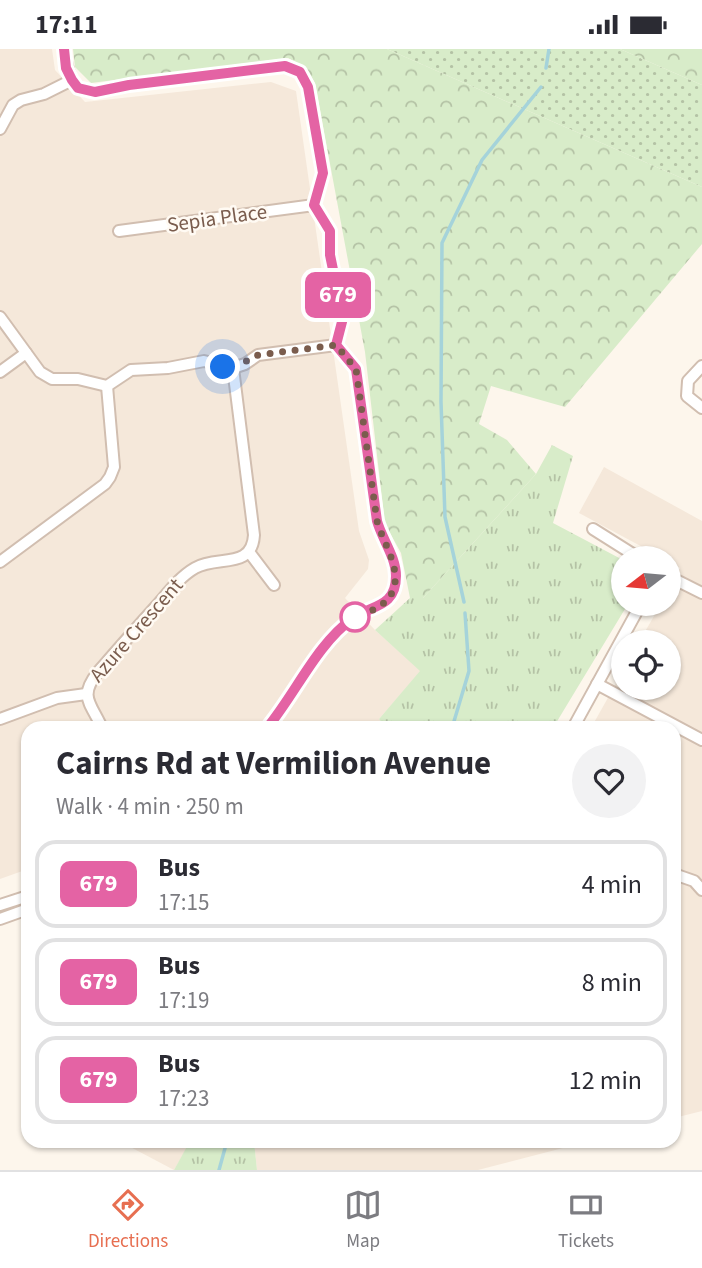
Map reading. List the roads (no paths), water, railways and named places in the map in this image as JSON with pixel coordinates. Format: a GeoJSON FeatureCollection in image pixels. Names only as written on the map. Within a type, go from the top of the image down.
{"type":"FeatureCollection","features":[{"type":"Feature","properties":{"kind":"street"},"geometry":{"type":"LineString","coordinates":[[64,49],[66,68],[72,80],[78,88],[95,92],[129,85],[285,66],[300,72],[308,87],[323,173],[314,205],[330,231],[330,255],[343,318],[336,345]]}},
{"type":"Feature","properties":{"kind":"street"},"geometry":{"type":"LineString","coordinates":[[0,129],[13,105],[72,80]]}},
{"type":"Feature","properties":{"kind":"street","name":"Sepia Place"},"geometry":{"type":"LineString","coordinates":[[119,231],[314,205]]}},
{"type":"Feature","properties":{"kind":"street"},"geometry":{"type":"LineString","coordinates":[[0,317],[40,372],[52,379],[78,379],[107,386],[131,370],[168,369],[204,361],[233,368],[258,355],[336,345]]}},
{"type":"Feature","properties":{"kind":"street"},"geometry":{"type":"LineString","coordinates":[[272,721],[323,650],[355,617],[378,608],[391,596],[396,577],[392,557],[377,521],[356,369],[336,345]]}},
{"type":"Feature","properties":{"kind":"street"},"geometry":{"type":"LineString","coordinates":[[0,372],[26,353]]}},
{"type":"Feature","properties":{"kind":"street"},"geometry":{"type":"LineString","coordinates":[[702,366],[688,381],[687,397],[702,408]]}},
{"type":"Feature","properties":{"kind":"street"},"geometry":{"type":"LineString","coordinates":[[233,368],[254,534],[254,545],[249,552],[274,585]]}},
{"type":"Feature","properties":{"kind":"street"},"geometry":{"type":"LineString","coordinates":[[0,562],[110,477],[114,467],[107,386]]}},
{"type":"Feature","properties":{"kind":"street"},"geometry":{"type":"LineString","coordinates":[[593,529],[620,546]]}},
{"type":"Feature","properties":{"kind":"street","name":"Azure Crescent"},"geometry":{"type":"LineString","coordinates":[[99,721],[86,694],[87,687],[183,576],[203,564],[240,558],[249,552]]}},
{"type":"Feature","properties":{"kind":"street"},"geometry":{"type":"LineString","coordinates":[[681,582],[702,593]]}},
{"type":"Feature","properties":{"kind":"street"},"geometry":{"type":"LineString","coordinates":[[577,721],[635,616]]}},
{"type":"Feature","properties":{"kind":"street"},"geometry":{"type":"LineString","coordinates":[[597,684],[666,721]]}},
{"type":"Feature","properties":{"kind":"street"},"geometry":{"type":"LineString","coordinates":[[0,719],[57,698],[86,694]]}},
{"type":"Feature","properties":{"kind":"street"},"geometry":{"type":"LineString","coordinates":[[681,729],[702,740]]}},
{"type":"Feature","properties":{"kind":"street"},"geometry":{"type":"LineString","coordinates":[[681,876],[694,881],[702,890]]}},
{"type":"Feature","properties":{"kind":"street"},"geometry":{"type":"LineString","coordinates":[[0,905],[21,899]]}},
{"type":"Feature","properties":{"kind":"street"},"geometry":{"type":"LineString","coordinates":[[0,919],[21,912]]}},
{"type":"Feature","properties":{"kind":"waterway"},"geometry":{"type":"LineString","coordinates":[[546,68],[549,49]]}},
{"type":"Feature","properties":{"kind":"waterway"},"geometry":{"type":"LineString","coordinates":[[464,602],[445,517],[441,402],[442,243],[482,160],[541,87]]}},
{"type":"Feature","properties":{"kind":"waterway"},"geometry":{"type":"LineString","coordinates":[[454,721],[469,671],[465,613]]}},
{"type":"Feature","properties":{"kind":"waterway"},"geometry":{"type":"LineString","coordinates":[[219,1170],[225,1148]]}}]}
